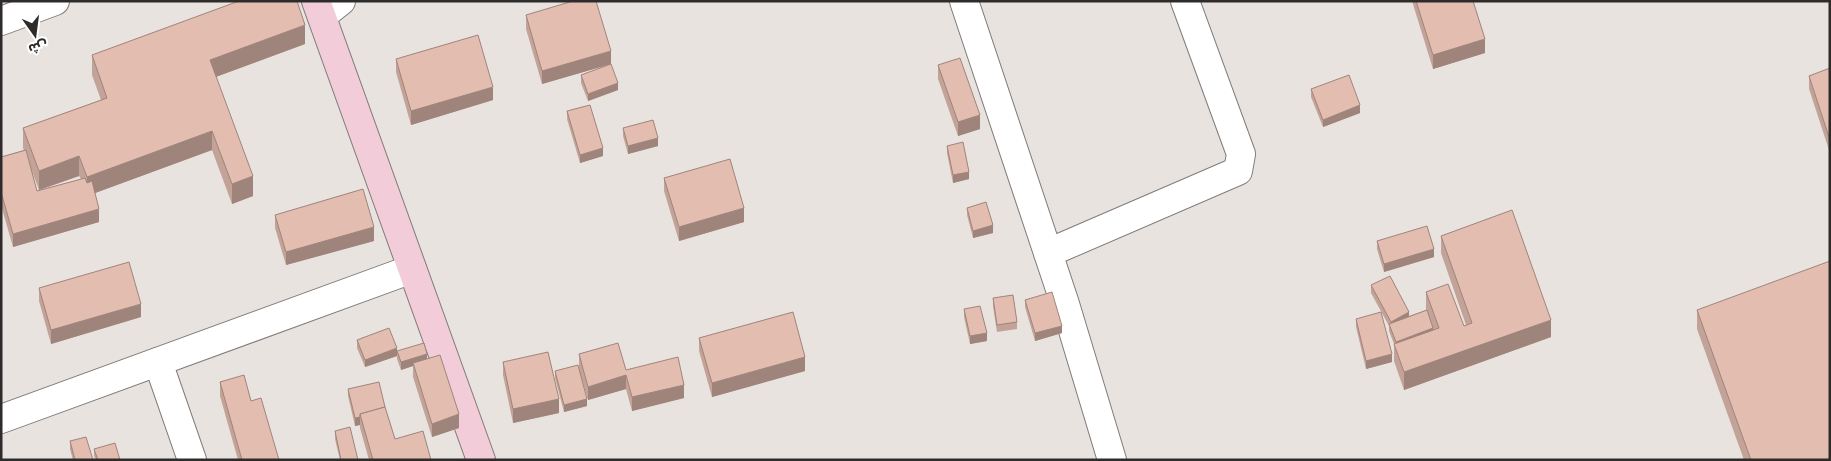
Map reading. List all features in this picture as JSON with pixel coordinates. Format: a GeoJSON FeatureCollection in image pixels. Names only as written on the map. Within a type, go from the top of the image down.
{"type":"FeatureCollection","features":[{"type":"Feature","properties":{"kind":"street"},"geometry":{"type":"LineString","coordinates":[[964,1],[1048,252],[1112,460]]}},
{"type":"Feature","properties":{"kind":"street"},"geometry":{"type":"LineString","coordinates":[[1048,252],[1238,171],[1241,154],[1185,1]]}},
{"type":"Feature","properties":{"kind":"street"},"geometry":{"type":"LineString","coordinates":[[1,21],[43,3]]}},
{"type":"Feature","properties":{"kind":"street"},"geometry":{"type":"LineString","coordinates":[[326,6],[412,269],[481,460]]}},
{"type":"Feature","properties":{"kind":"street"},"geometry":{"type":"LineString","coordinates":[[1,419],[412,269]]}},
{"type":"Feature","properties":{"kind":"street"},"geometry":{"type":"LineString","coordinates":[[158,362],[192,460]]}},
{"type":"Feature","properties":{"kind":"building"},"geometry":{"type":"Polygon","coordinates":[[[239,1],[297,1],[305,25],[210,60],[253,176],[232,184],[212,131],[87,177],[79,156],[39,171],[23,128],[107,98],[92,55],[239,1]]]}},
{"type":"Feature","properties":{"kind":"building"},"geometry":{"type":"Polygon","coordinates":[[[573,1],[596,1],[611,51],[542,71],[526,15],[573,1]]]}},
{"type":"Feature","properties":{"kind":"building"},"geometry":{"type":"Polygon","coordinates":[[[1416,1],[1473,1],[1485,39],[1433,55],[1416,1]]]}},
{"type":"Feature","properties":{"kind":"building"},"geometry":{"type":"Polygon","coordinates":[[[478,35],[493,87],[411,111],[396,59],[478,35]]]}},
{"type":"Feature","properties":{"kind":"building"},"geometry":{"type":"Polygon","coordinates":[[[960,58],[980,115],[958,122],[938,65],[960,58]]]}},
{"type":"Feature","properties":{"kind":"building"},"geometry":{"type":"Polygon","coordinates":[[[611,64],[618,83],[588,94],[581,75],[611,64]]]}},
{"type":"Feature","properties":{"kind":"building"},"geometry":{"type":"Polygon","coordinates":[[[1830,68],[1830,140],[1809,76],[1830,68]]]}},
{"type":"Feature","properties":{"kind":"building"},"geometry":{"type":"Polygon","coordinates":[[[1349,75],[1360,105],[1323,120],[1311,89],[1349,75]]]}},
{"type":"Feature","properties":{"kind":"building"},"geometry":{"type":"Polygon","coordinates":[[[590,105],[603,148],[580,155],[567,111],[590,105]]]}},
{"type":"Feature","properties":{"kind":"building"},"geometry":{"type":"Polygon","coordinates":[[[653,120],[658,138],[628,146],[623,128],[653,120]]]}},
{"type":"Feature","properties":{"kind":"building"},"geometry":{"type":"Polygon","coordinates":[[[963,142],[969,172],[953,175],[947,146],[963,142]]]}},
{"type":"Feature","properties":{"kind":"building"},"geometry":{"type":"Polygon","coordinates":[[[26,150],[37,191],[85,178],[87,183],[92,181],[99,209],[13,234],[1,192],[1,157],[26,150]]]}},
{"type":"Feature","properties":{"kind":"building"},"geometry":{"type":"Polygon","coordinates":[[[730,159],[744,208],[679,227],[664,178],[730,159]]]}},
{"type":"Feature","properties":{"kind":"building"},"geometry":{"type":"Polygon","coordinates":[[[363,189],[374,227],[286,252],[275,215],[363,189]]]}},
{"type":"Feature","properties":{"kind":"building"},"geometry":{"type":"Polygon","coordinates":[[[986,202],[993,225],[973,231],[967,208],[986,202]]]}},
{"type":"Feature","properties":{"kind":"building"},"geometry":{"type":"Polygon","coordinates":[[[1512,210],[1551,320],[1404,372],[1394,344],[1439,328],[1426,292],[1448,284],[1464,326],[1472,323],[1441,236],[1512,210]]]}},
{"type":"Feature","properties":{"kind":"building"},"geometry":{"type":"Polygon","coordinates":[[[1427,226],[1434,249],[1384,264],[1377,241],[1427,226]]]}},
{"type":"Feature","properties":{"kind":"building"},"geometry":{"type":"Polygon","coordinates":[[[1830,261],[1830,460],[1751,460],[1697,310],[1830,261]]]}},
{"type":"Feature","properties":{"kind":"building"},"geometry":{"type":"Polygon","coordinates":[[[129,262],[141,304],[51,330],[39,288],[129,262]]]}},
{"type":"Feature","properties":{"kind":"building"},"geometry":{"type":"Polygon","coordinates":[[[1390,276],[1409,312],[1391,322],[1371,285],[1390,276]]]}},
{"type":"Feature","properties":{"kind":"building"},"geometry":{"type":"Polygon","coordinates":[[[1052,292],[1062,326],[1035,333],[1025,300],[1052,292]]]}},
{"type":"Feature","properties":{"kind":"building"},"geometry":{"type":"Polygon","coordinates":[[[1013,295],[1017,322],[997,325],[993,298],[1013,295]]]}},
{"type":"Feature","properties":{"kind":"building"},"geometry":{"type":"Polygon","coordinates":[[[980,306],[987,333],[970,336],[964,309],[980,306]]]}},
{"type":"Feature","properties":{"kind":"building"},"geometry":{"type":"Polygon","coordinates":[[[1427,310],[1433,328],[1396,342],[1389,324],[1427,310]]]}},
{"type":"Feature","properties":{"kind":"building"},"geometry":{"type":"Polygon","coordinates":[[[793,312],[805,357],[712,383],[699,338],[793,312]]]}},
{"type":"Feature","properties":{"kind":"building"},"geometry":{"type":"Polygon","coordinates":[[[1381,312],[1392,354],[1366,361],[1356,319],[1381,312]]]}},
{"type":"Feature","properties":{"kind":"building"},"geometry":{"type":"Polygon","coordinates":[[[389,328],[397,348],[365,360],[357,340],[389,328]]]}},
{"type":"Feature","properties":{"kind":"building"},"geometry":{"type":"Polygon","coordinates":[[[424,343],[427,354],[401,362],[397,351],[424,343]]]}},
{"type":"Feature","properties":{"kind":"building"},"geometry":{"type":"Polygon","coordinates":[[[618,343],[626,370],[678,357],[684,385],[632,397],[626,375],[588,387],[579,354],[618,343]]]}},
{"type":"Feature","properties":{"kind":"building"},"geometry":{"type":"Polygon","coordinates":[[[548,352],[559,399],[513,409],[503,362],[548,352]]]}},
{"type":"Feature","properties":{"kind":"building"},"geometry":{"type":"Polygon","coordinates":[[[440,355],[459,414],[432,424],[413,363],[440,355]]]}},
{"type":"Feature","properties":{"kind":"building"},"geometry":{"type":"Polygon","coordinates":[[[578,365],[587,399],[564,405],[555,371],[578,365]]]}},
{"type":"Feature","properties":{"kind":"building"},"geometry":{"type":"Polygon","coordinates":[[[244,375],[251,401],[261,398],[279,460],[242,460],[220,382],[244,375]]]}},
{"type":"Feature","properties":{"kind":"building"},"geometry":{"type":"Polygon","coordinates":[[[379,382],[385,407],[360,414],[360,417],[355,418],[348,389],[379,382]]]}},
{"type":"Feature","properties":{"kind":"building"},"geometry":{"type":"Polygon","coordinates":[[[385,407],[395,439],[423,431],[431,460],[373,460],[360,414],[385,407]]]}},
{"type":"Feature","properties":{"kind":"building"},"geometry":{"type":"Polygon","coordinates":[[[350,427],[358,460],[341,460],[335,431],[350,427]]]}},
{"type":"Feature","properties":{"kind":"building"},"geometry":{"type":"Polygon","coordinates":[[[86,437],[93,460],[75,460],[70,441],[86,437]]]}},
{"type":"Feature","properties":{"kind":"building"},"geometry":{"type":"Polygon","coordinates":[[[115,443],[120,460],[98,460],[94,449],[115,443]]]}}]}
